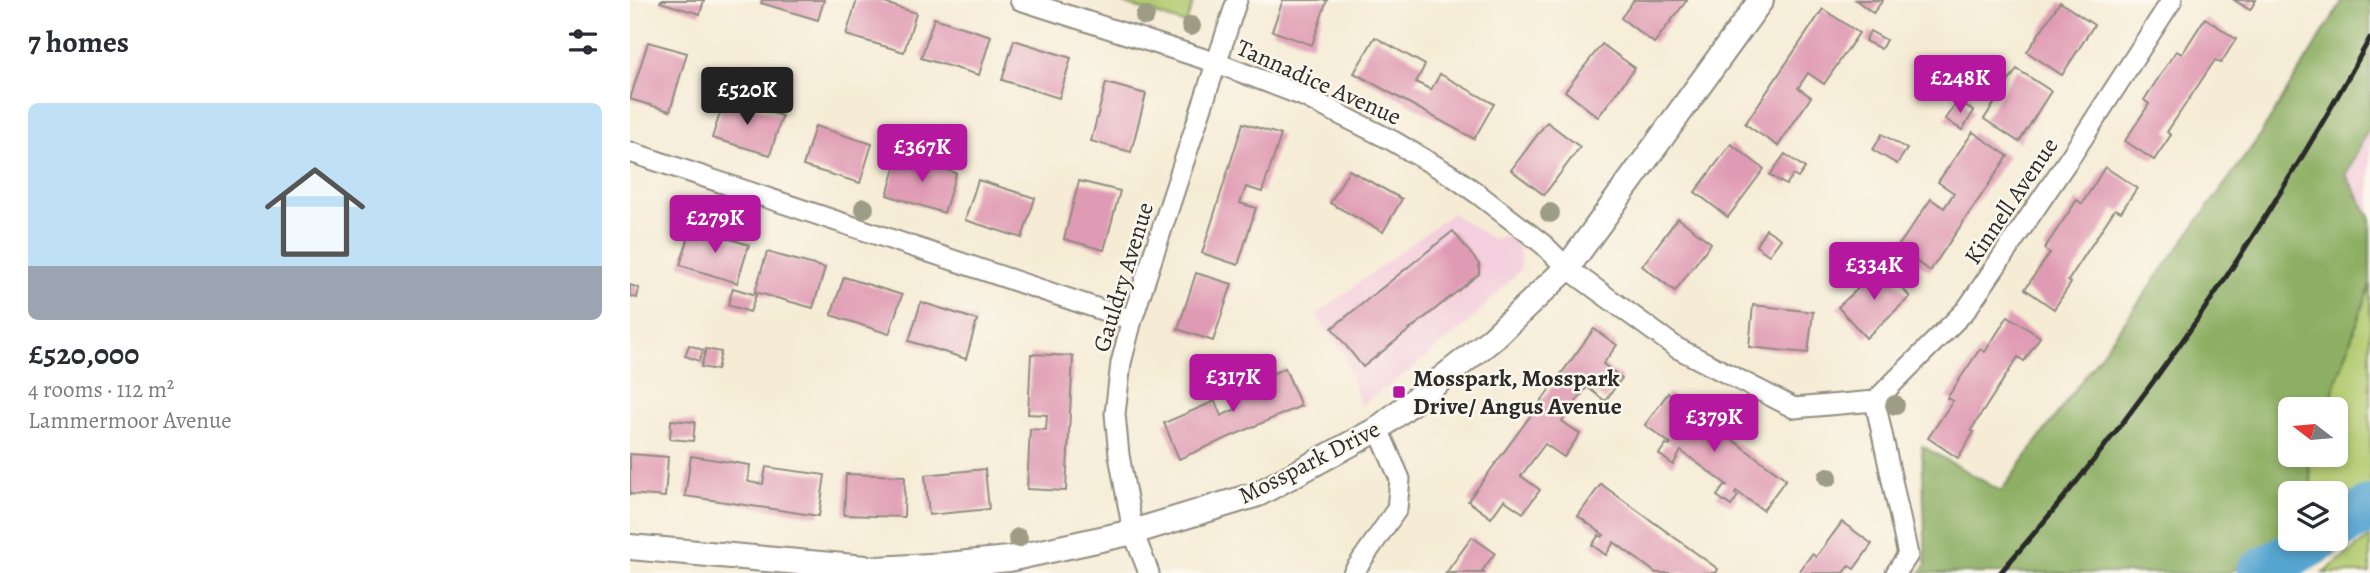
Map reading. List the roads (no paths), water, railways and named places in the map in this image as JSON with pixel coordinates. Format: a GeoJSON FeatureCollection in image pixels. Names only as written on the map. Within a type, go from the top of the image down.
{"type":"FeatureCollection","features":[{"type":"Feature","properties":{"kind":"street","name":"Tannadice Avenue"},"geometry":{"type":"LineString","coordinates":[[1020,0],[1217,62],[1303,96],[1393,141],[1451,175],[1544,245],[1567,268]]}},
{"type":"Feature","properties":{"kind":"street","name":"Gauldry Avenue"},"geometry":{"type":"LineString","coordinates":[[1149,573],[1133,532],[1119,455],[1115,414],[1121,363],[1132,320],[1237,0]]}},
{"type":"Feature","properties":{"kind":"street","name":"Mosspark Drive"},"geometry":{"type":"LineString","coordinates":[[630,547],[877,569],[1009,559],[1133,532],[1258,494],[1378,429],[1492,339],[1567,268],[1761,0]]}},
{"type":"Feature","properties":{"kind":"street","name":"Kinnell Avenue"},"geometry":{"type":"LineString","coordinates":[[1875,401],[1966,310],[2073,153],[2172,0]]}},
{"type":"Feature","properties":{"kind":"street"},"geometry":{"type":"LineString","coordinates":[[630,152],[1132,320]]}},
{"type":"Feature","properties":{"kind":"street"},"geometry":{"type":"LineString","coordinates":[[1567,268],[1677,348],[1794,408],[1875,401],[1908,555],[1896,573]]}},
{"type":"Feature","properties":{"kind":"street"},"geometry":{"type":"LineString","coordinates":[[1353,573],[1397,509],[1400,479],[1378,429]]}},
{"type":"Feature","properties":{"kind":"waterway"},"geometry":{"type":"LineString","coordinates":[[2348,522],[2370,508]]}},
{"type":"Feature","properties":{"kind":"waterway"},"geometry":{"type":"LineString","coordinates":[[2259,573],[2298,551]]}},
{"type":"Feature","properties":{"kind":"railway"},"geometry":{"type":"LineString","coordinates":[[2000,573],[2104,447],[2200,316],[2289,179],[2370,38]]}},
{"type":"Feature","properties":{"kind":"place","name":"Mosspark, Mosspark Drive/ Angus Avenue"},"geometry":{"type":"Point","coordinates":[1399,392]}}]}
